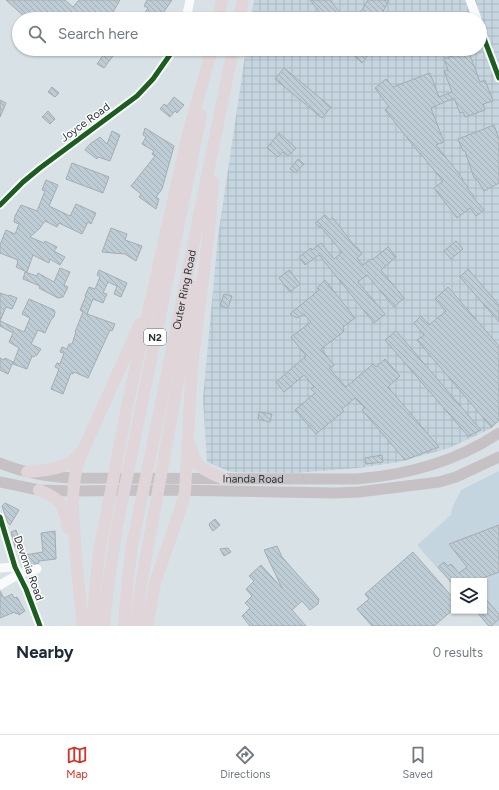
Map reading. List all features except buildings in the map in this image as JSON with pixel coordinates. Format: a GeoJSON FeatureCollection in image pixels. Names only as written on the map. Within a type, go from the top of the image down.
{"type":"FeatureCollection","features":[{"type":"Feature","properties":{"kind":"highway"},"geometry":{"type":"LineString","coordinates":[[219,12],[222,0]]}},
{"type":"Feature","properties":{"kind":"highway"},"geometry":{"type":"LineString","coordinates":[[240,12],[243,0]]}},
{"type":"Feature","properties":{"kind":"highway"},"geometry":{"type":"LineString","coordinates":[[93,626],[99,552],[127,407],[188,134],[210,56]]}},
{"type":"Feature","properties":{"kind":"highway","name":"Outer Ring Road"},"geometry":{"type":"LineString","coordinates":[[104,626],[106,595],[117,526],[201,114],[211,56]]}},
{"type":"Feature","properties":{"kind":"highway","name":"Outer Ring Road"},"geometry":{"type":"LineString","coordinates":[[124,626],[124,610],[132,546],[232,56]]}},
{"type":"Feature","properties":{"kind":"highway"},"geometry":{"type":"LineString","coordinates":[[147,626],[157,576],[183,501],[187,479],[192,365],[209,232],[212,185],[220,116]]}},
{"type":"Feature","properties":{"kind":"highway"},"geometry":{"type":"LineString","coordinates":[[136,626],[141,585],[212,185]]}},
{"type":"Feature","properties":{"kind":"highway"},"geometry":{"type":"LineString","coordinates":[[83,626],[78,584],[72,491],[74,478],[84,446],[152,296]]}},
{"type":"Feature","properties":{"kind":"highway"},"geometry":{"type":"LineString","coordinates":[[189,430],[193,457],[205,473],[224,479]]}},
{"type":"Feature","properties":{"kind":"highway"},"geometry":{"type":"LineString","coordinates":[[27,472],[56,469],[64,466],[77,457],[84,446]]}},
{"type":"Feature","properties":{"kind":"highway"},"geometry":{"type":"LineString","coordinates":[[39,490],[55,497],[61,503],[64,510],[78,584]]}},
{"type":"Feature","properties":{"kind":"main road","name":"Inanda Road"},"geometry":{"type":"LineString","coordinates":[[224,479],[357,479],[391,475],[440,461],[466,451],[499,433]]}},
{"type":"Feature","properties":{"kind":"main road","name":"Inanda Road"},"geometry":{"type":"LineString","coordinates":[[0,482],[39,490],[72,491],[166,490],[352,492],[439,482],[456,477],[499,457]]}},
{"type":"Feature","properties":{"kind":"main road","name":"Inanda Road"},"geometry":{"type":"LineString","coordinates":[[0,463],[27,472],[51,477],[187,479],[205,473]]}},
{"type":"Feature","properties":{"kind":"main road"},"geometry":{"type":"LineString","coordinates":[[0,474],[20,486]]}},
{"type":"Feature","properties":{"kind":"main road"},"geometry":{"type":"LineString","coordinates":[[0,486],[12,488],[20,486]]}},
{"type":"Feature","properties":{"kind":"street"},"geometry":{"type":"LineString","coordinates":[[187,12],[190,0]]}},
{"type":"Feature","properties":{"kind":"street"},"geometry":{"type":"LineString","coordinates":[[470,0],[474,12]]}},
{"type":"Feature","properties":{"kind":"street"},"geometry":{"type":"LineString","coordinates":[[487,46],[499,78]]}},
{"type":"Feature","properties":{"kind":"street","name":"Joyce Road"},"geometry":{"type":"LineString","coordinates":[[0,205],[40,168],[137,96],[153,79],[169,56]]}},
{"type":"Feature","properties":{"kind":"street","name":"Devonia Road"},"geometry":{"type":"LineString","coordinates":[[0,517],[17,571],[40,626]]}},
{"type":"Feature","properties":{"kind":"street"},"geometry":{"type":"LineString","coordinates":[[0,568],[17,571],[37,569]]}},
{"type":"Feature","properties":{"kind":"street"},"geometry":{"type":"LineString","coordinates":[[0,585],[17,571]]}},
{"type":"Feature","properties":{"kind":"shaded area"},"geometry":{"type":"Polygon","coordinates":[[[254,0],[499,0],[499,422],[492,428],[449,448],[399,462],[359,468],[294,473],[231,472],[207,462],[203,398],[218,237],[245,56],[487,56],[487,12],[252,12],[254,0]]]}},
{"type":"Feature","properties":{"kind":"shaded area"},"geometry":{"type":"Polygon","coordinates":[[[499,471],[499,626],[488,626],[478,614],[487,614],[487,578],[451,578],[451,584],[417,545],[451,515],[452,508],[461,490],[499,471]]]}},
{"type":"Feature","properties":{"kind":"cycle path"},"geometry":{"type":"LineString","coordinates":[[487,46],[499,78]]}},
{"type":"Feature","properties":{"kind":"cycle path"},"geometry":{"type":"LineString","coordinates":[[0,205],[23,182],[40,168],[137,96],[153,79],[169,56]]}},
{"type":"Feature","properties":{"kind":"cycle path"},"geometry":{"type":"LineString","coordinates":[[0,517],[15,567],[26,589],[40,626]]}}]}
